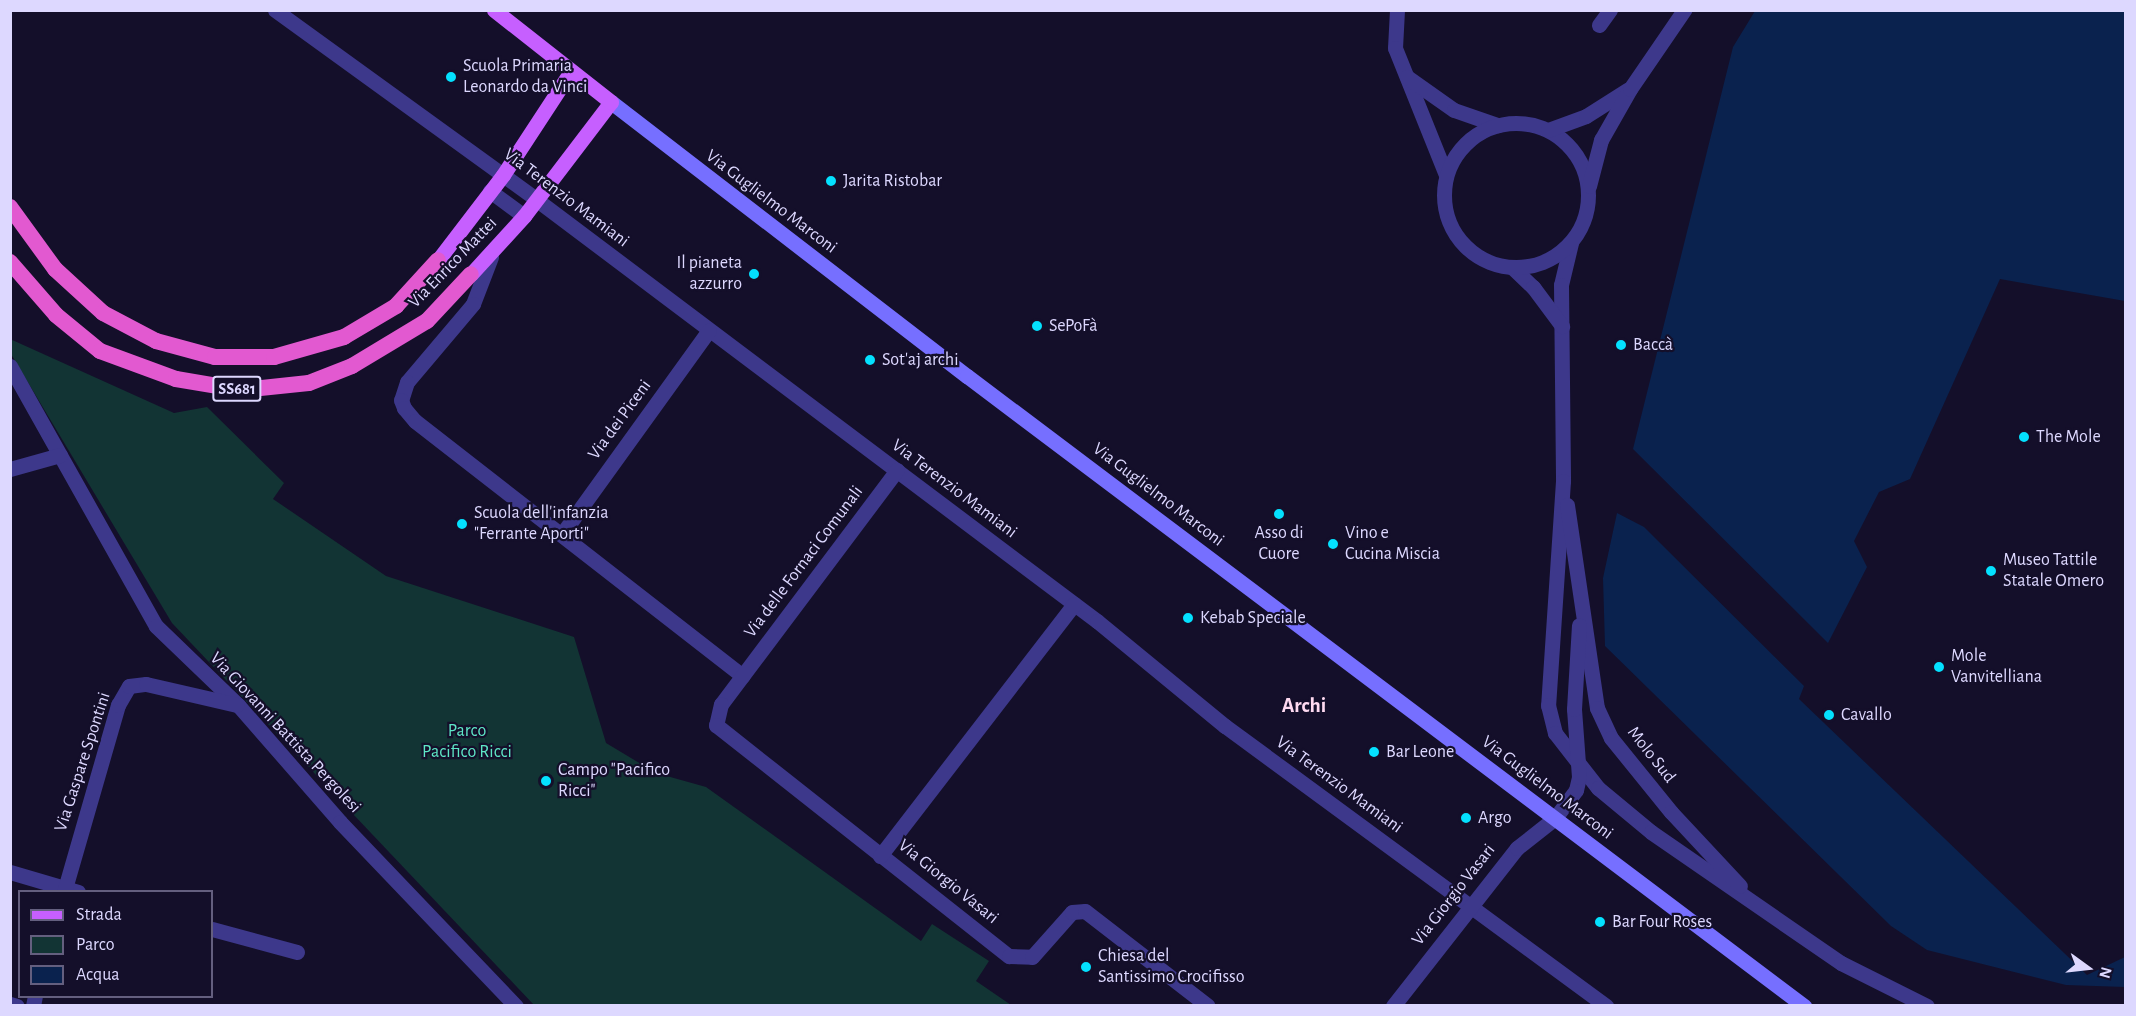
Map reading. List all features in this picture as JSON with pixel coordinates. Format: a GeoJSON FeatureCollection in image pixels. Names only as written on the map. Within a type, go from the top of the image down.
{"type":"FeatureCollection","features":[{"type":"Feature","properties":{"kind":"highway","name":"Via Enrico Mattei"},"geometry":{"type":"LineString","coordinates":[[10,207],[55,269],[104,313],[156,341],[214,357],[274,357],[344,337],[396,306],[438,260]]}},
{"type":"Feature","properties":{"kind":"highway","name":"Via Enrico Mattei"},"geometry":{"type":"LineString","coordinates":[[10,262],[56,315],[100,351],[176,379],[242,390],[309,382],[352,366],[427,321],[471,274]]}},
{"type":"Feature","properties":{"kind":"main road","name":"Via Guglielmo Marconi"},"geometry":{"type":"LineString","coordinates":[[494,10],[957,369],[1804,1005]]}},
{"type":"Feature","properties":{"kind":"main road","name":"Via Enrico Mattei"},"geometry":{"type":"LineString","coordinates":[[438,260],[503,175],[571,70]]}},
{"type":"Feature","properties":{"kind":"main road","name":"Via Enrico Mattei"},"geometry":{"type":"LineString","coordinates":[[471,274],[491,257],[611,102]]}},
{"type":"Feature","properties":{"kind":"street","name":"Via Terenzio Mamiani"},"geometry":{"type":"LineString","coordinates":[[275,10],[537,200],[897,470],[1074,604],[1234,733],[1606,1005]]}},
{"type":"Feature","properties":{"kind":"street"},"geometry":{"type":"LineString","coordinates":[[1397,10],[1395,48],[1446,175]]}},
{"type":"Feature","properties":{"kind":"street"},"geometry":{"type":"LineString","coordinates":[[1599,25],[1610,10]]}},
{"type":"Feature","properties":{"kind":"street","name":"Molo Sud"},"geometry":{"type":"LineString","coordinates":[[1684,10],[1630,88],[1601,140],[1588,189],[1585,217],[1571,243],[1561,285],[1563,481],[1548,705],[1556,733],[1579,767],[1651,832],[1858,973],[1927,1005]]}},
{"type":"Feature","properties":{"kind":"street"},"geometry":{"type":"LineString","coordinates":[[1407,77],[1454,110],[1497,125]]}},
{"type":"Feature","properties":{"kind":"street","name":"Molo Sud"},"geometry":{"type":"LineString","coordinates":[[1548,130],[1586,116],[1630,88]]}},
{"type":"Feature","properties":{"kind":"street","name":"Molo Sud"},"geometry":{"type":"LineString","coordinates":[[1571,243],[1555,257],[1534,266],[1513,268],[1491,264],[1472,254],[1457,238],[1447,218],[1443,196],[1446,175],[1457,153],[1475,135],[1497,125],[1523,123],[1548,130],[1568,145],[1582,165],[1588,189]]}},
{"type":"Feature","properties":{"kind":"street"},"geometry":{"type":"LineString","coordinates":[[490,191],[524,216]]}},
{"type":"Feature","properties":{"kind":"street"},"geometry":{"type":"LineString","coordinates":[[491,257],[479,295],[459,324],[412,373],[401,400],[415,421],[742,676]]}},
{"type":"Feature","properties":{"kind":"street","name":"Molo Sud"},"geometry":{"type":"LineString","coordinates":[[1513,268],[1533,287],[1562,326]]}},
{"type":"Feature","properties":{"kind":"street","name":"Via dei Piceni"},"geometry":{"type":"LineString","coordinates":[[562,534],[709,330]]}},
{"type":"Feature","properties":{"kind":"street","name":"Via Giovanni Battista Pergolesi"},"geometry":{"type":"LineString","coordinates":[[10,366],[156,626],[238,705],[340,822],[516,1005]]}},
{"type":"Feature","properties":{"kind":"street"},"geometry":{"type":"LineString","coordinates":[[10,469],[60,455]]}},
{"type":"Feature","properties":{"kind":"street","name":"Via delle Fornaci Comunali"},"geometry":{"type":"LineString","coordinates":[[880,856],[720,730],[717,712],[897,470]]}},
{"type":"Feature","properties":{"kind":"street","name":"Molo Sud"},"geometry":{"type":"LineString","coordinates":[[1563,481],[1597,708],[1611,738],[1671,812],[1762,909]]}},
{"type":"Feature","properties":{"kind":"street","name":"Molo Sud"},"geometry":{"type":"LineString","coordinates":[[1555,818],[1576,790],[1579,767],[1574,709],[1581,591]]}},
{"type":"Feature","properties":{"kind":"street","name":"Via Giorgio Vasari"},"geometry":{"type":"LineString","coordinates":[[1074,604],[880,856],[1009,956],[1032,957],[1072,912],[1085,911],[1208,1005]]}},
{"type":"Feature","properties":{"kind":"street","name":"Via Gaspare Spontini"},"geometry":{"type":"LineString","coordinates":[[10,872],[69,890],[118,705],[129,686],[146,684],[238,705]]}},
{"type":"Feature","properties":{"kind":"street","name":"Via Giorgio Vasari"},"geometry":{"type":"LineString","coordinates":[[1393,1005],[1517,848],[1555,818]]}},
{"type":"Feature","properties":{"kind":"street"},"geometry":{"type":"LineString","coordinates":[[213,930],[297,952]]}},
{"type":"Feature","properties":{"kind":"street"},"geometry":{"type":"LineString","coordinates":[[10,1004],[16,1005]]}},
{"type":"Feature","properties":{"kind":"green space","name":"Parco Pacifico Ricci"},"geometry":{"type":"Polygon","coordinates":[[[10,339],[174,413],[207,407],[284,483],[273,499],[386,576],[574,637],[606,743],[656,773],[706,787],[921,941],[932,924],[989,961],[976,981],[1011,1005],[534,1005],[172,623],[11,354],[10,339]]]}},
{"type":"Feature","properties":{"kind":"water"},"geometry":{"type":"Polygon","coordinates":[[[1755,11],[2125,11],[2125,301],[2000,279],[1910,479],[1879,492],[1854,541],[1867,567],[1828,643],[1633,449],[1733,47],[1755,11]]]}},
{"type":"Feature","properties":{"kind":"water"},"geometry":{"type":"Polygon","coordinates":[[[1617,513],[1644,527],[1804,686],[1799,699],[2087,975],[2125,957],[2125,987],[2066,985],[1927,950],[1891,926],[1605,646],[1603,578],[1617,513]]]}},
{"type":"Feature","properties":{"kind":"place","name":"Scuola Primaria Leonardo da Vinci"},"geometry":{"type":"Point","coordinates":[451,77]}},
{"type":"Feature","properties":{"kind":"place","name":"Jarita Ristobar"},"geometry":{"type":"Point","coordinates":[831,181]}},
{"type":"Feature","properties":{"kind":"place","name":"Il pianeta azzurro"},"geometry":{"type":"Point","coordinates":[754,274]}},
{"type":"Feature","properties":{"kind":"place","name":"SePoFà"},"geometry":{"type":"Point","coordinates":[1037,326]}},
{"type":"Feature","properties":{"kind":"place","name":"Baccà"},"geometry":{"type":"Point","coordinates":[1621,345]}},
{"type":"Feature","properties":{"kind":"place","name":"Sot'aj archi"},"geometry":{"type":"Point","coordinates":[870,360]}},
{"type":"Feature","properties":{"kind":"place","name":"The Mole"},"geometry":{"type":"Point","coordinates":[2024,437]}},
{"type":"Feature","properties":{"kind":"place","name":"Asso di Cuore"},"geometry":{"type":"Point","coordinates":[1279,514]}},
{"type":"Feature","properties":{"kind":"place","name":"Scuola dell'infanzia \"Ferrante Aporti\""},"geometry":{"type":"Point","coordinates":[462,524]}},
{"type":"Feature","properties":{"kind":"place","name":"Vino e Cucina Miscia"},"geometry":{"type":"Point","coordinates":[1333,544]}},
{"type":"Feature","properties":{"kind":"place","name":"Museo Tattile Statale Omero"},"geometry":{"type":"Point","coordinates":[1991,571]}},
{"type":"Feature","properties":{"kind":"place","name":"Kebab Speciale"},"geometry":{"type":"Point","coordinates":[1188,618]}},
{"type":"Feature","properties":{"kind":"place","name":"Mole Vanvitelliana"},"geometry":{"type":"Point","coordinates":[1939,667]}},
{"type":"Feature","properties":{"kind":"place","name":"Cavallo"},"geometry":{"type":"Point","coordinates":[1829,715]}},
{"type":"Feature","properties":{"kind":"place","name":"Bar Leone"},"geometry":{"type":"Point","coordinates":[1374,752]}},
{"type":"Feature","properties":{"kind":"place","name":"Campo \"Pacifico Ricci\""},"geometry":{"type":"Point","coordinates":[546,781]}},
{"type":"Feature","properties":{"kind":"place","name":"Argo"},"geometry":{"type":"Point","coordinates":[1466,818]}},
{"type":"Feature","properties":{"kind":"place","name":"Bar Four Roses"},"geometry":{"type":"Point","coordinates":[1600,922]}},
{"type":"Feature","properties":{"kind":"place","name":"Chiesa del Santissimo Crocifisso"},"geometry":{"type":"Point","coordinates":[1086,967]}},
{"type":"Feature","properties":{"kind":"district","name":"Archi"},"geometry":{"type":"Point","coordinates":[1304,706]}}]}
